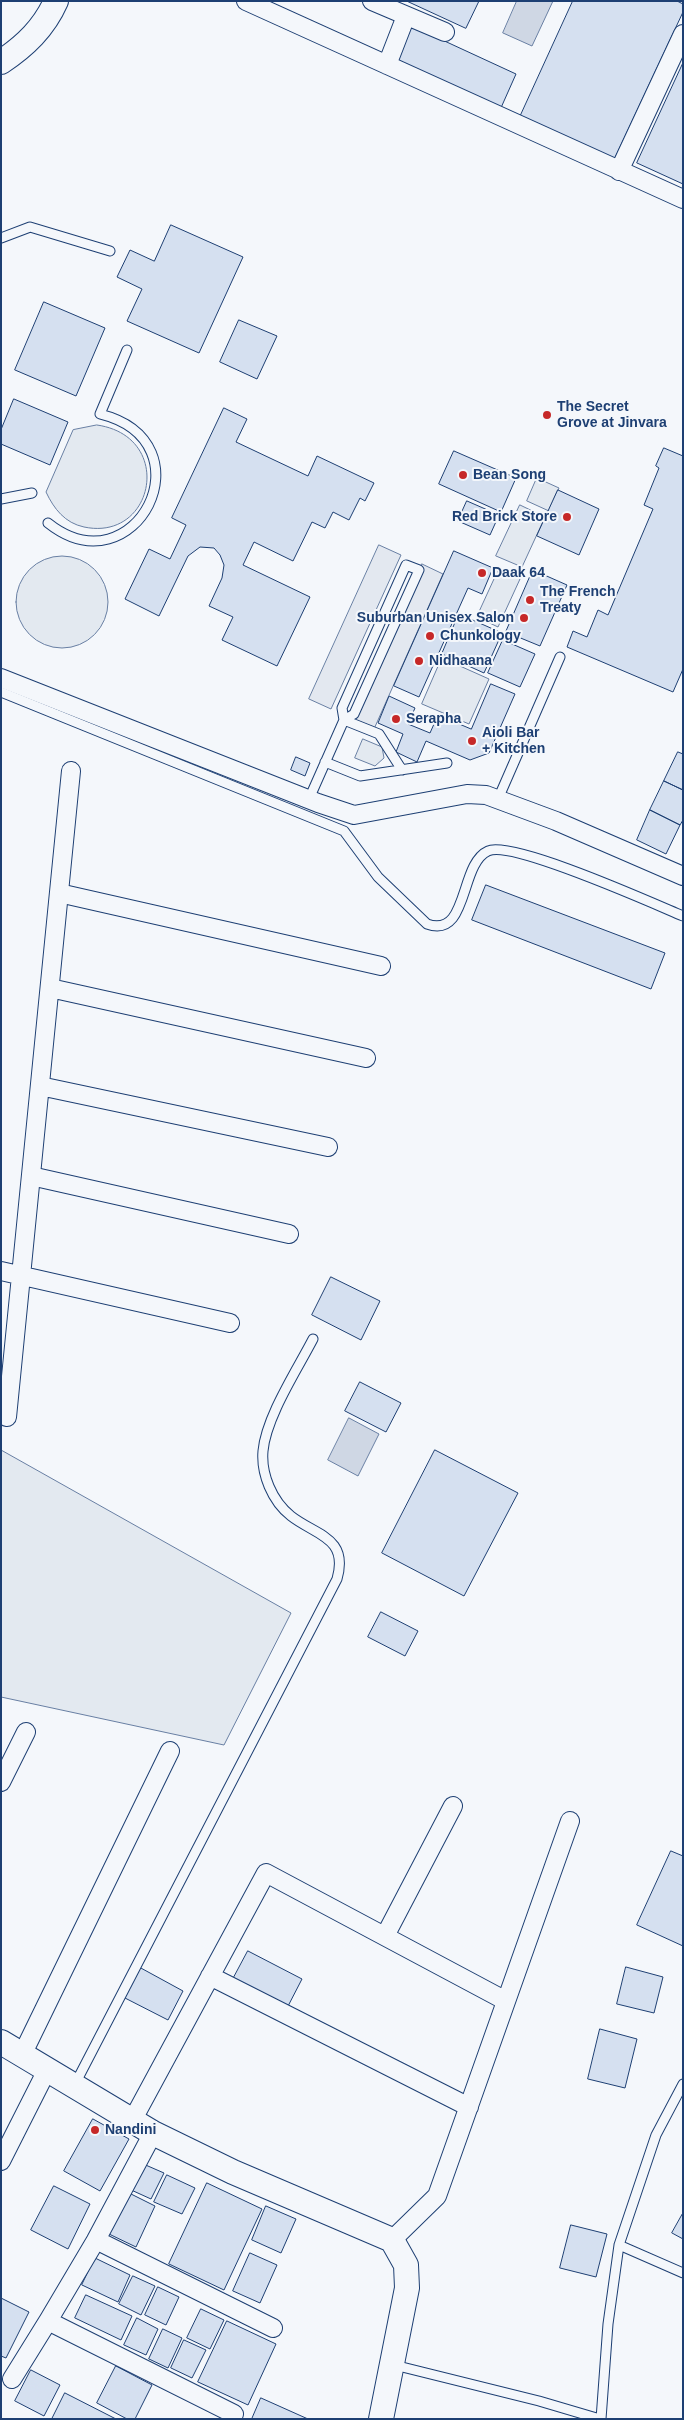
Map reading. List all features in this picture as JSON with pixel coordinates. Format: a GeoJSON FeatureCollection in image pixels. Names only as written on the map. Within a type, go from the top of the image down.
{"type":"FeatureCollection","features":[{"type":"Feature","properties":{"kind":"street"},"geometry":{"type":"LineString","coordinates":[[1,62],[26,44],[50,14],[56,1]]}},
{"type":"Feature","properties":{"kind":"street"},"geometry":{"type":"LineString","coordinates":[[246,1],[683,199]]}},
{"type":"Feature","properties":{"kind":"street"},"geometry":{"type":"LineString","coordinates":[[372,1],[444,32]]}},
{"type":"Feature","properties":{"kind":"street"},"geometry":{"type":"LineString","coordinates":[[387,65],[406,16]]}},
{"type":"Feature","properties":{"kind":"street"},"geometry":{"type":"LineString","coordinates":[[620,171],[683,34]]}},
{"type":"Feature","properties":{"kind":"street"},"geometry":{"type":"LineString","coordinates":[[1,678],[308,800],[354,816],[467,794],[486,795],[556,820],[682,875]]}},
{"type":"Feature","properties":{"kind":"street"},"geometry":{"type":"LineString","coordinates":[[7,1417],[71,771]]}},
{"type":"Feature","properties":{"kind":"street"},"geometry":{"type":"LineString","coordinates":[[59,893],[381,966]]}},
{"type":"Feature","properties":{"kind":"street"},"geometry":{"type":"LineString","coordinates":[[50,988],[366,1058]]}},
{"type":"Feature","properties":{"kind":"street"},"geometry":{"type":"LineString","coordinates":[[40,1086],[328,1147]]}},
{"type":"Feature","properties":{"kind":"street"},"geometry":{"type":"LineString","coordinates":[[31,1176],[289,1234]]}},
{"type":"Feature","properties":{"kind":"street"},"geometry":{"type":"LineString","coordinates":[[1,1271],[230,1324]]}},
{"type":"Feature","properties":{"kind":"street"},"geometry":{"type":"LineString","coordinates":[[1,1782],[26,1732]]}},
{"type":"Feature","properties":{"kind":"street"},"geometry":{"type":"LineString","coordinates":[[22,2055],[170,1751]]}},
{"type":"Feature","properties":{"kind":"street"},"geometry":{"type":"LineString","coordinates":[[384,1936],[453,1806]]}},
{"type":"Feature","properties":{"kind":"street"},"geometry":{"type":"LineString","coordinates":[[392,2240],[437,2196],[570,1821]]}},
{"type":"Feature","properties":{"kind":"street"},"geometry":{"type":"LineString","coordinates":[[132,2121],[266,1873],[506,2001]]}},
{"type":"Feature","properties":{"kind":"street"},"geometry":{"type":"LineString","coordinates":[[210,1976],[469,2107]]}},
{"type":"Feature","properties":{"kind":"street"},"geometry":{"type":"LineString","coordinates":[[1,2042],[152,2133],[233,2172],[392,2240],[406,2265],[407,2288],[381,2419]]}},
{"type":"Feature","properties":{"kind":"street"},"geometry":{"type":"LineString","coordinates":[[1,2161],[47,2070]]}},
{"type":"Feature","properties":{"kind":"street"},"geometry":{"type":"LineString","coordinates":[[12,2379],[96,2240],[152,2133]]}},
{"type":"Feature","properties":{"kind":"street"},"geometry":{"type":"LineString","coordinates":[[96,2240],[273,2328]]}},
{"type":"Feature","properties":{"kind":"street"},"geometry":{"type":"LineString","coordinates":[[48,2321],[234,2414]]}},
{"type":"Feature","properties":{"kind":"lane"},"geometry":{"type":"LineString","coordinates":[[1,238],[30,227],[110,251]]}},
{"type":"Feature","properties":{"kind":"lane"},"geometry":{"type":"LineString","coordinates":[[48,523],[59,531],[84,540],[112,538],[135,525],[151,503],[155,491],[155,464],[144,440],[125,423],[100,414],[127,350]]}},
{"type":"Feature","properties":{"kind":"lane"},"geometry":{"type":"LineString","coordinates":[[1,499],[32,493]]}},
{"type":"Feature","properties":{"kind":"lane"},"geometry":{"type":"LineString","coordinates":[[308,800],[344,720],[342,708],[406,565],[419,570],[354,714],[344,720]]}},
{"type":"Feature","properties":{"kind":"lane"},"geometry":{"type":"LineString","coordinates":[[498,799],[560,657]]}},
{"type":"Feature","properties":{"kind":"lane"},"geometry":{"type":"LineString","coordinates":[[1,692],[344,830],[378,877],[427,924],[440,927],[448,923],[455,914],[473,867],[483,854],[490,850],[498,849],[505,849],[568,869],[683,916]]}},
{"type":"Feature","properties":{"kind":"lane"},"geometry":{"type":"LineString","coordinates":[[344,720],[379,734],[402,770]]}},
{"type":"Feature","properties":{"kind":"lane"},"geometry":{"type":"LineString","coordinates":[[325,762],[360,776],[447,763]]}},
{"type":"Feature","properties":{"kind":"lane"},"geometry":{"type":"LineString","coordinates":[[74,2086],[337,1579],[339,1560],[334,1544],[322,1533],[290,1515],[280,1505],[266,1480],[264,1467],[263,1454],[268,1428],[313,1339]]}},
{"type":"Feature","properties":{"kind":"lane"},"geometry":{"type":"LineString","coordinates":[[391,2365],[539,2401],[601,2419],[608,2324],[619,2245],[656,2135],[683,2084]]}},
{"type":"Feature","properties":{"kind":"lane"},"geometry":{"type":"LineString","coordinates":[[619,2245],[683,2273]]}},
{"type":"Feature","properties":{"kind":"shaded area"},"geometry":{"type":"Polygon","coordinates":[[[517,1],[553,1],[532,46],[503,33],[517,1]]]}},
{"type":"Feature","properties":{"kind":"shaded area"},"geometry":{"type":"Polygon","coordinates":[[[97,425],[122,433],[138,448],[146,466],[146,486],[140,504],[127,519],[108,527],[84,527],[66,519],[53,504],[46,492],[73,430],[97,425]]]}},
{"type":"Feature","properties":{"kind":"shaded area"},"geometry":{"type":"Polygon","coordinates":[[[537,478],[559,488],[549,511],[527,501],[537,478]]]}},
{"type":"Feature","properties":{"kind":"shaded area"},"geometry":{"type":"Polygon","coordinates":[[[520,505],[545,517],[522,567],[496,556],[520,505]]]}},
{"type":"Feature","properties":{"kind":"shaded area"},"geometry":{"type":"Polygon","coordinates":[[[379,545],[401,555],[331,709],[309,699],[379,545]]]}},
{"type":"Feature","properties":{"kind":"shaded area"},"geometry":{"type":"Polygon","coordinates":[[[62,556],[80,559],[95,569],[105,584],[108,602],[105,620],[95,635],[80,645],[62,648],[44,645],[29,635],[19,620],[16,602],[19,584],[29,569],[44,559],[62,556]]]}},
{"type":"Feature","properties":{"kind":"shaded area"},"geometry":{"type":"Polygon","coordinates":[[[422,564],[443,574],[374,729],[353,719],[422,564]]]}},
{"type":"Feature","properties":{"kind":"shaded area"},"geometry":{"type":"Polygon","coordinates":[[[499,569],[520,579],[498,627],[477,617],[499,569]]]}},
{"type":"Feature","properties":{"kind":"shaded area"},"geometry":{"type":"Polygon","coordinates":[[[442,658],[489,679],[469,724],[422,704],[442,658]]]}},
{"type":"Feature","properties":{"kind":"shaded area"},"geometry":{"type":"Polygon","coordinates":[[[363,739],[382,747],[384,758],[375,766],[355,758],[363,739]]]}},
{"type":"Feature","properties":{"kind":"shaded area"},"geometry":{"type":"Polygon","coordinates":[[[349,1418],[379,1434],[358,1476],[328,1460],[349,1418]]]}},
{"type":"Feature","properties":{"kind":"shaded area"},"geometry":{"type":"Polygon","coordinates":[[[1,1450],[291,1613],[224,1745],[1,1697],[1,1450]]]}},
{"type":"Feature","properties":{"kind":"building"},"geometry":{"type":"Polygon","coordinates":[[[407,1],[479,1],[466,28],[407,1]]]}},
{"type":"Feature","properties":{"kind":"building"},"geometry":{"type":"Polygon","coordinates":[[[573,1],[677,1],[683,4],[683,12],[614,160],[520,117],[573,1]]]}},
{"type":"Feature","properties":{"kind":"building"},"geometry":{"type":"Polygon","coordinates":[[[412,26],[516,74],[500,110],[395,62],[412,26]]]}},
{"type":"Feature","properties":{"kind":"building"},"geometry":{"type":"Polygon","coordinates":[[[683,63],[683,184],[637,163],[683,63]]]}},
{"type":"Feature","properties":{"kind":"building"},"geometry":{"type":"Polygon","coordinates":[[[171,225],[243,257],[199,353],[127,321],[142,289],[117,277],[130,250],[154,261],[171,225]]]}},
{"type":"Feature","properties":{"kind":"building"},"geometry":{"type":"Polygon","coordinates":[[[44,302],[105,328],[76,396],[15,370],[44,302]]]}},
{"type":"Feature","properties":{"kind":"building"},"geometry":{"type":"Polygon","coordinates":[[[239,320],[277,336],[257,379],[220,362],[239,320]]]}},
{"type":"Feature","properties":{"kind":"building"},"geometry":{"type":"Polygon","coordinates":[[[14,399],[68,422],[50,465],[1,444],[1,430],[14,399]]]}},
{"type":"Feature","properties":{"kind":"building"},"geometry":{"type":"Polygon","coordinates":[[[224,408],[247,419],[236,442],[308,476],[317,456],[374,483],[365,501],[360,498],[349,520],[333,512],[325,528],[312,522],[293,561],[254,542],[243,565],[310,597],[277,666],[222,640],[233,617],[209,606],[222,578],[224,565],[220,555],[214,548],[200,547],[188,556],[159,616],[125,599],[149,549],[170,559],[186,525],[172,518],[224,408]]]}},
{"type":"Feature","properties":{"kind":"building"},"geometry":{"type":"Polygon","coordinates":[[[664,448],[683,456],[683,669],[673,692],[567,647],[573,631],[587,637],[598,610],[608,615],[653,509],[644,505],[659,468],[656,466],[664,448]]]}},
{"type":"Feature","properties":{"kind":"building"},"geometry":{"type":"Polygon","coordinates":[[[454,451],[516,478],[501,512],[439,484],[454,451]]]}},
{"type":"Feature","properties":{"kind":"building"},"geometry":{"type":"Polygon","coordinates":[[[558,490],[599,509],[579,555],[537,536],[558,490]]]}},
{"type":"Feature","properties":{"kind":"building"},"geometry":{"type":"Polygon","coordinates":[[[467,501],[499,515],[490,535],[458,521],[467,501]]]}},
{"type":"Feature","properties":{"kind":"building"},"geometry":{"type":"Polygon","coordinates":[[[454,551],[493,568],[482,594],[468,588],[419,697],[394,686],[454,551]]]}},
{"type":"Feature","properties":{"kind":"building"},"geometry":{"type":"Polygon","coordinates":[[[533,570],[567,585],[540,646],[506,632],[533,570]]]}},
{"type":"Feature","properties":{"kind":"building"},"geometry":{"type":"Polygon","coordinates":[[[459,614],[502,633],[484,673],[442,654],[459,614]]]}},
{"type":"Feature","properties":{"kind":"building"},"geometry":{"type":"Polygon","coordinates":[[[503,640],[535,654],[520,687],[488,673],[503,640]]]}},
{"type":"Feature","properties":{"kind":"building"},"geometry":{"type":"Polygon","coordinates":[[[491,684],[515,694],[489,753],[470,760],[426,741],[417,762],[396,752],[403,734],[378,723],[389,696],[415,708],[408,724],[430,733],[438,715],[471,729],[491,684]]]}},
{"type":"Feature","properties":{"kind":"building"},"geometry":{"type":"Polygon","coordinates":[[[678,752],[683,754],[683,790],[664,781],[678,752]]]}},
{"type":"Feature","properties":{"kind":"building"},"geometry":{"type":"Polygon","coordinates":[[[296,757],[310,763],[305,776],[291,770],[296,757]]]}},
{"type":"Feature","properties":{"kind":"building"},"geometry":{"type":"Polygon","coordinates":[[[664,781],[683,790],[683,820],[680,825],[650,810],[664,781]]]}},
{"type":"Feature","properties":{"kind":"building"},"geometry":{"type":"Polygon","coordinates":[[[650,810],[680,825],[666,854],[637,840],[650,810]]]}},
{"type":"Feature","properties":{"kind":"building"},"geometry":{"type":"Polygon","coordinates":[[[486,885],[665,953],[651,989],[472,920],[486,885]]]}},
{"type":"Feature","properties":{"kind":"building"},"geometry":{"type":"Polygon","coordinates":[[[331,1277],[380,1301],[361,1340],[312,1315],[331,1277]]]}},
{"type":"Feature","properties":{"kind":"building"},"geometry":{"type":"Polygon","coordinates":[[[360,1382],[401,1403],[386,1432],[345,1411],[360,1382]]]}},
{"type":"Feature","properties":{"kind":"building"},"geometry":{"type":"Polygon","coordinates":[[[435,1450],[518,1493],[464,1596],[382,1553],[435,1450]]]}},
{"type":"Feature","properties":{"kind":"building"},"geometry":{"type":"Polygon","coordinates":[[[381,1612],[418,1631],[405,1656],[368,1637],[381,1612]]]}},
{"type":"Feature","properties":{"kind":"building"},"geometry":{"type":"Polygon","coordinates":[[[671,1851],[683,1856],[683,1946],[637,1925],[671,1851]]]}},
{"type":"Feature","properties":{"kind":"building"},"geometry":{"type":"Polygon","coordinates":[[[248,1951],[302,1979],[286,2010],[232,1981],[248,1951]]]}},
{"type":"Feature","properties":{"kind":"building"},"geometry":{"type":"Polygon","coordinates":[[[139,1967],[183,1991],[168,2020],[123,1997],[139,1967]]]}},
{"type":"Feature","properties":{"kind":"building"},"geometry":{"type":"Polygon","coordinates":[[[626,1967],[663,1977],[654,2013],[617,2004],[626,1967]]]}},
{"type":"Feature","properties":{"kind":"building"},"geometry":{"type":"Polygon","coordinates":[[[600,2029],[637,2039],[625,2088],[588,2079],[600,2029]]]}},
{"type":"Feature","properties":{"kind":"building"},"geometry":{"type":"Polygon","coordinates":[[[93,2119],[129,2139],[100,2191],[64,2171],[93,2119]]]}},
{"type":"Feature","properties":{"kind":"building"},"geometry":{"type":"Polygon","coordinates":[[[141,2163],[164,2173],[151,2199],[129,2189],[141,2163]]]}},
{"type":"Feature","properties":{"kind":"building"},"geometry":{"type":"Polygon","coordinates":[[[167,2175],[195,2188],[182,2214],[154,2202],[167,2175]]]}},
{"type":"Feature","properties":{"kind":"building"},"geometry":{"type":"Polygon","coordinates":[[[207,2183],[262,2209],[224,2290],[169,2264],[207,2183]]]}},
{"type":"Feature","properties":{"kind":"building"},"geometry":{"type":"Polygon","coordinates":[[[54,2186],[90,2204],[68,2249],[31,2230],[54,2186]]]}},
{"type":"Feature","properties":{"kind":"building"},"geometry":{"type":"Polygon","coordinates":[[[129,2193],[155,2206],[136,2247],[109,2234],[129,2193]]]}},
{"type":"Feature","properties":{"kind":"building"},"geometry":{"type":"Polygon","coordinates":[[[266,2206],[296,2219],[281,2253],[252,2240],[266,2206]]]}},
{"type":"Feature","properties":{"kind":"building"},"geometry":{"type":"Polygon","coordinates":[[[683,2213],[683,2239],[672,2233],[683,2213]]]}},
{"type":"Feature","properties":{"kind":"building"},"geometry":{"type":"Polygon","coordinates":[[[571,2225],[607,2234],[596,2277],[560,2268],[571,2225]]]}},
{"type":"Feature","properties":{"kind":"building"},"geometry":{"type":"Polygon","coordinates":[[[250,2253],[277,2265],[260,2303],[233,2291],[250,2253]]]}},
{"type":"Feature","properties":{"kind":"building"},"geometry":{"type":"Polygon","coordinates":[[[95,2258],[130,2275],[118,2302],[82,2285],[95,2258]]]}},
{"type":"Feature","properties":{"kind":"building"},"geometry":{"type":"Polygon","coordinates":[[[133,2276],[155,2286],[141,2315],[119,2304],[133,2276]]]}},
{"type":"Feature","properties":{"kind":"building"},"geometry":{"type":"Polygon","coordinates":[[[158,2287],[179,2297],[166,2325],[145,2315],[158,2287]]]}},
{"type":"Feature","properties":{"kind":"building"},"geometry":{"type":"Polygon","coordinates":[[[86,2295],[132,2316],[121,2340],[75,2318],[86,2295]]]}},
{"type":"Feature","properties":{"kind":"building"},"geometry":{"type":"Polygon","coordinates":[[[1,2298],[29,2312],[6,2358],[1,2356],[1,2298]]]}},
{"type":"Feature","properties":{"kind":"building"},"geometry":{"type":"Polygon","coordinates":[[[201,2309],[224,2320],[210,2349],[187,2338],[201,2309]]]}},
{"type":"Feature","properties":{"kind":"building"},"geometry":{"type":"Polygon","coordinates":[[[137,2318],[158,2329],[146,2355],[124,2345],[137,2318]]]}},
{"type":"Feature","properties":{"kind":"building"},"geometry":{"type":"Polygon","coordinates":[[[227,2321],[276,2344],[248,2405],[198,2382],[227,2321]]]}},
{"type":"Feature","properties":{"kind":"building"},"geometry":{"type":"Polygon","coordinates":[[[163,2329],[182,2338],[168,2368],[149,2359],[163,2329]]]}},
{"type":"Feature","properties":{"kind":"building"},"geometry":{"type":"Polygon","coordinates":[[[184,2340],[206,2350],[192,2378],[171,2368],[184,2340]]]}},
{"type":"Feature","properties":{"kind":"building"},"geometry":{"type":"Polygon","coordinates":[[[116,2366],[152,2385],[135,2419],[127,2419],[97,2403],[116,2366]]]}},
{"type":"Feature","properties":{"kind":"building"},"geometry":{"type":"Polygon","coordinates":[[[31,2370],[60,2385],[44,2416],[15,2401],[31,2370]]]}},
{"type":"Feature","properties":{"kind":"building"},"geometry":{"type":"Polygon","coordinates":[[[65,2393],[116,2419],[52,2419],[65,2393]]]}},
{"type":"Feature","properties":{"kind":"building"},"geometry":{"type":"Polygon","coordinates":[[[261,2398],[308,2419],[252,2419],[261,2398]]]}},
{"type":"Feature","properties":{"kind":"place","name":"The Secret Grove at Jinvara"},"geometry":{"type":"Point","coordinates":[547,415]}},
{"type":"Feature","properties":{"kind":"place","name":"Bean Song"},"geometry":{"type":"Point","coordinates":[463,475]}},
{"type":"Feature","properties":{"kind":"place","name":"Red Brick Store"},"geometry":{"type":"Point","coordinates":[567,517]}},
{"type":"Feature","properties":{"kind":"place","name":"Daak 64"},"geometry":{"type":"Point","coordinates":[482,573]}},
{"type":"Feature","properties":{"kind":"place","name":"The French Treaty"},"geometry":{"type":"Point","coordinates":[530,600]}},
{"type":"Feature","properties":{"kind":"place","name":"Suburban Unisex Salon"},"geometry":{"type":"Point","coordinates":[524,618]}},
{"type":"Feature","properties":{"kind":"place","name":"Chunkology"},"geometry":{"type":"Point","coordinates":[430,636]}},
{"type":"Feature","properties":{"kind":"place","name":"Nidhaana"},"geometry":{"type":"Point","coordinates":[419,661]}},
{"type":"Feature","properties":{"kind":"place","name":"Serapha"},"geometry":{"type":"Point","coordinates":[396,719]}},
{"type":"Feature","properties":{"kind":"place","name":"Aioli Bar + Kitchen"},"geometry":{"type":"Point","coordinates":[472,741]}},
{"type":"Feature","properties":{"kind":"place","name":"Nandini"},"geometry":{"type":"Point","coordinates":[95,2130]}}]}
